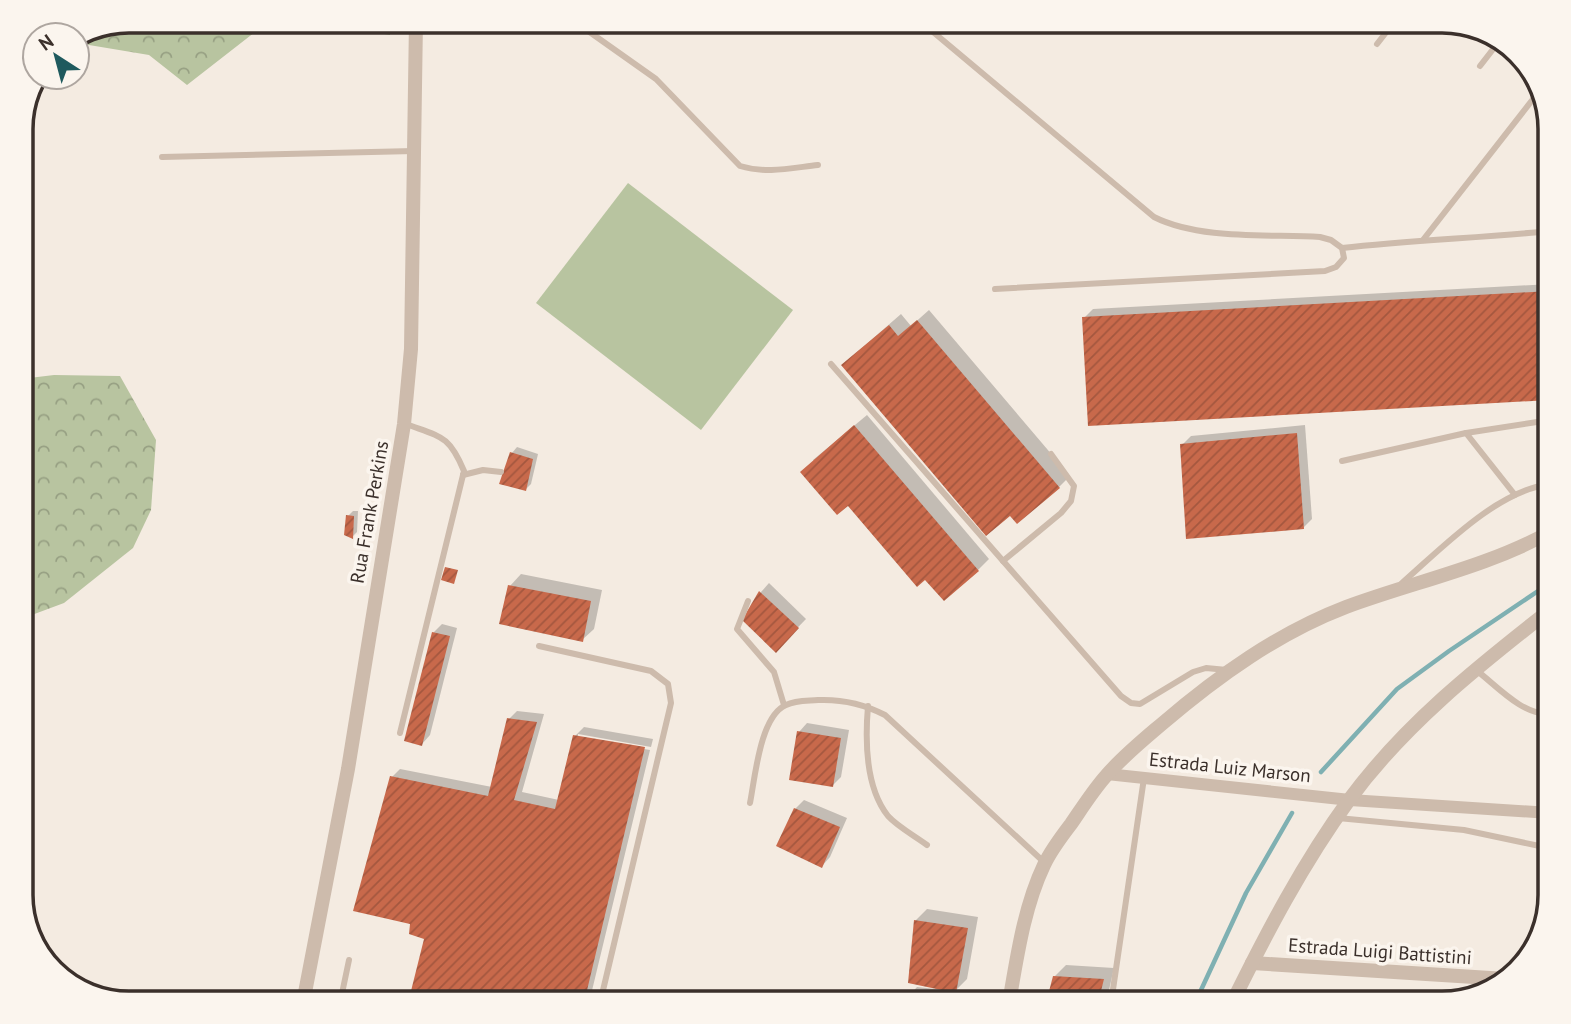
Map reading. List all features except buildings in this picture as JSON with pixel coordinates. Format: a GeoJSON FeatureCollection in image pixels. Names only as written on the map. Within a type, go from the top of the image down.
{"type":"FeatureCollection","features":[{"type":"Feature","properties":{"kind":"street","name":"Rua Frank Perkins"},"geometry":{"type":"LineString","coordinates":[[305,991],[348,769],[404,424],[411,349],[416,33]]}},
{"type":"Feature","properties":{"kind":"street"},"geometry":{"type":"LineString","coordinates":[[1011,991],[1023,932],[1045,863],[1107,774],[1150,734],[1229,670],[1283,637],[1333,613],[1425,579],[1453,573],[1538,537]]}},
{"type":"Feature","properties":{"kind":"street"},"geometry":{"type":"LineString","coordinates":[[1237,991],[1300,877],[1350,800],[1412,727],[1475,668],[1538,619]]}},
{"type":"Feature","properties":{"kind":"street","name":"Estrada Luiz Marson"},"geometry":{"type":"LineString","coordinates":[[1107,774],[1350,800],[1538,812]]}},
{"type":"Feature","properties":{"kind":"street","name":"Estrada Luigi Battistini"},"geometry":{"type":"LineString","coordinates":[[1252,963],[1490,978]]}},
{"type":"Feature","properties":{"kind":"lane"},"geometry":{"type":"LineString","coordinates":[[591,33],[656,79],[740,166],[770,171],[818,165]]}},
{"type":"Feature","properties":{"kind":"lane"},"geometry":{"type":"LineString","coordinates":[[934,33],[1154,217],[1173,226],[1199,231],[1320,237],[1331,240],[1342,248],[1538,232]]}},
{"type":"Feature","properties":{"kind":"lane"},"geometry":{"type":"LineString","coordinates":[[1377,44],[1386,33]]}},
{"type":"Feature","properties":{"kind":"lane"},"geometry":{"type":"LineString","coordinates":[[1480,66],[1494,48]]}},
{"type":"Feature","properties":{"kind":"lane"},"geometry":{"type":"LineString","coordinates":[[1423,240],[1533,100]]}},
{"type":"Feature","properties":{"kind":"lane"},"geometry":{"type":"LineString","coordinates":[[162,158],[414,151]]}},
{"type":"Feature","properties":{"kind":"lane"},"geometry":{"type":"LineString","coordinates":[[995,289],[1325,271],[1336,267],[1344,258],[1342,248]]}},
{"type":"Feature","properties":{"kind":"lane"},"geometry":{"type":"LineString","coordinates":[[831,364],[1121,696],[1131,703],[1140,704],[1193,672],[1206,668],[1229,670]]}},
{"type":"Feature","properties":{"kind":"lane"},"geometry":{"type":"LineString","coordinates":[[1342,461],[1466,433],[1538,422]]}},
{"type":"Feature","properties":{"kind":"lane"},"geometry":{"type":"LineString","coordinates":[[400,733],[464,471],[457,453],[446,439],[404,424]]}},
{"type":"Feature","properties":{"kind":"lane"},"geometry":{"type":"LineString","coordinates":[[1466,433],[1515,495]]}},
{"type":"Feature","properties":{"kind":"lane"},"geometry":{"type":"LineString","coordinates":[[1003,562],[1061,513],[1071,501],[1074,486],[1051,454]]}},
{"type":"Feature","properties":{"kind":"lane"},"geometry":{"type":"LineString","coordinates":[[463,475],[483,470],[501,472]]}},
{"type":"Feature","properties":{"kind":"lane"},"geometry":{"type":"LineString","coordinates":[[1391,593],[1481,516],[1515,495],[1538,487]]}},
{"type":"Feature","properties":{"kind":"lane"},"geometry":{"type":"LineString","coordinates":[[748,601],[737,629],[774,672],[784,705]]}},
{"type":"Feature","properties":{"kind":"lane"},"geometry":{"type":"LineString","coordinates":[[539,646],[651,671],[668,684],[671,703],[603,991]]}},
{"type":"Feature","properties":{"kind":"lane"},"geometry":{"type":"LineString","coordinates":[[1475,668],[1521,705],[1538,713]]}},
{"type":"Feature","properties":{"kind":"lane"},"geometry":{"type":"LineString","coordinates":[[750,803],[764,736],[774,714],[784,705],[824,700],[850,701],[886,715],[1045,863]]}},
{"type":"Feature","properties":{"kind":"lane"},"geometry":{"type":"LineString","coordinates":[[868,706],[868,759],[880,805],[891,818],[927,845]]}},
{"type":"Feature","properties":{"kind":"lane"},"geometry":{"type":"LineString","coordinates":[[1113,991],[1144,778]]}},
{"type":"Feature","properties":{"kind":"lane"},"geometry":{"type":"LineString","coordinates":[[1338,818],[1464,830],[1538,846]]}},
{"type":"Feature","properties":{"kind":"lane"},"geometry":{"type":"LineString","coordinates":[[343,991],[349,960]]}},
{"type":"Feature","properties":{"kind":"green space"},"geometry":{"type":"Polygon","coordinates":[[[129,33],[254,33],[187,85],[149,55],[91,45],[91,41],[110,35],[129,33]]]}},
{"type":"Feature","properties":{"kind":"green space"},"geometry":{"type":"Polygon","coordinates":[[[628,183],[793,310],[701,430],[536,303],[628,183]]]}},
{"type":"Feature","properties":{"kind":"green space"},"geometry":{"type":"Polygon","coordinates":[[[54,375],[120,376],[156,440],[151,510],[133,548],[64,603],[33,615],[33,378],[54,375]]]}},
{"type":"Feature","properties":{"kind":"waterway"},"geometry":{"type":"LineString","coordinates":[[1321,772],[1397,689],[1538,591]]}},
{"type":"Feature","properties":{"kind":"waterway"},"geometry":{"type":"LineString","coordinates":[[1201,991],[1246,893],[1292,813]]}}]}
